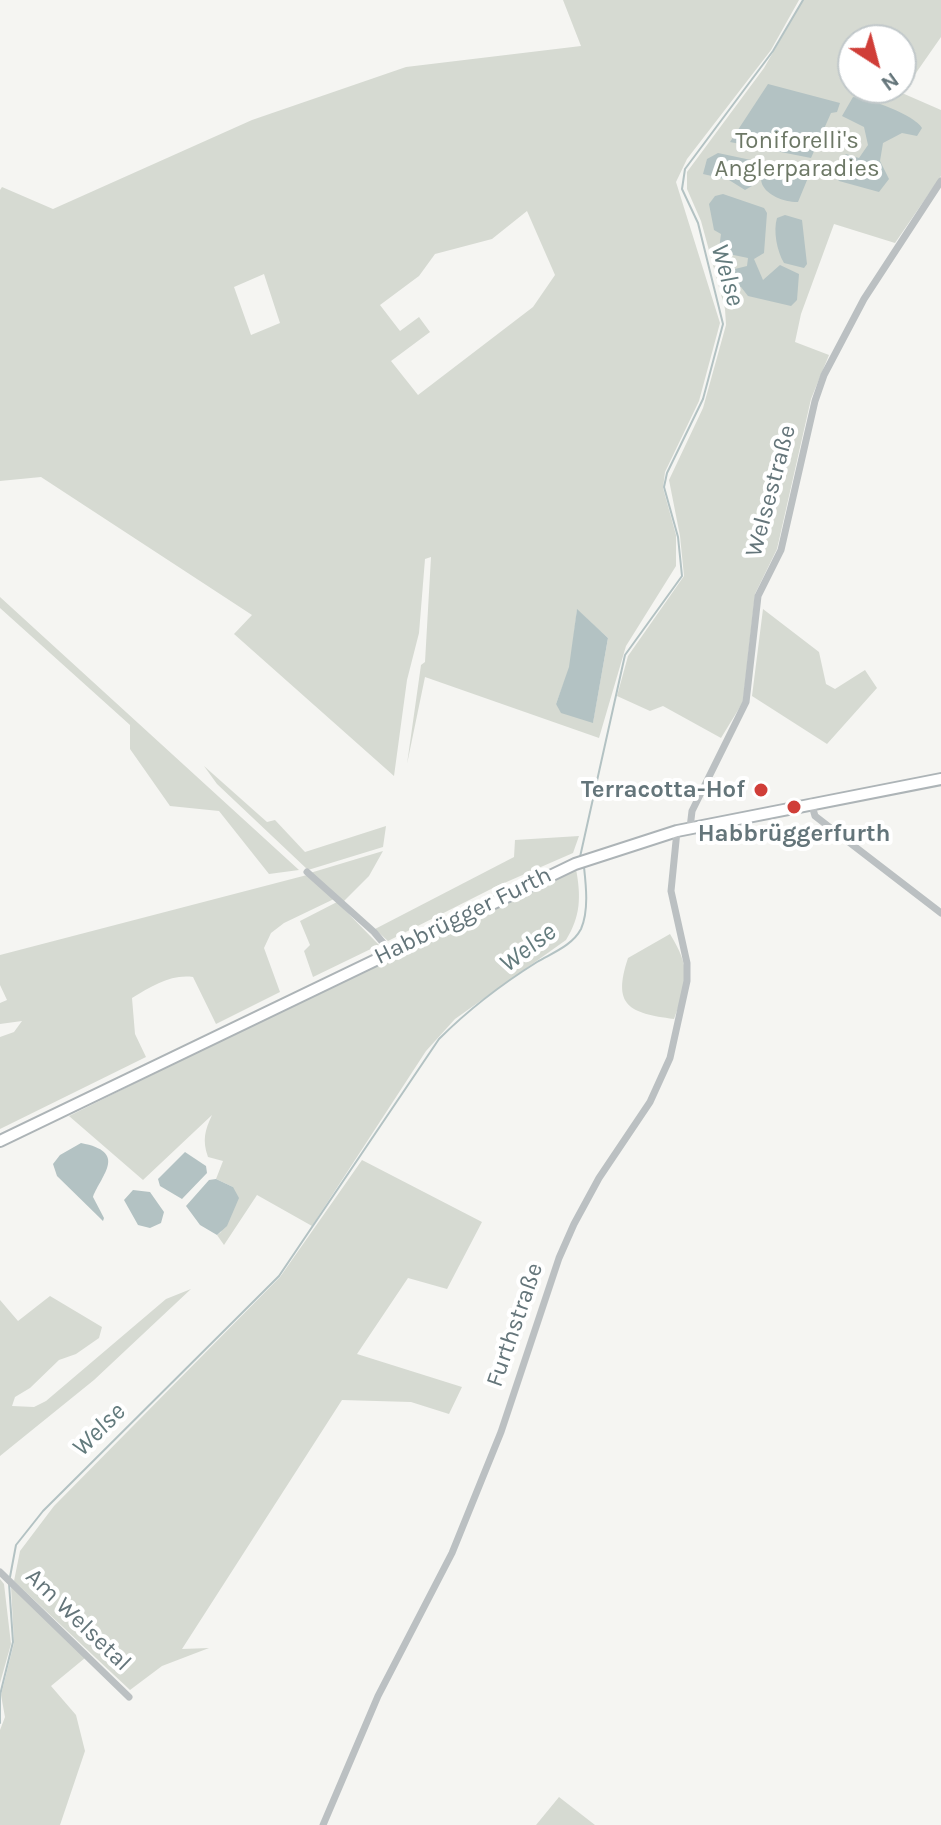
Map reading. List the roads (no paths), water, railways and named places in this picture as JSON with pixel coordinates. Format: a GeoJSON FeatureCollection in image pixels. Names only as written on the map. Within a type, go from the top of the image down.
{"type":"FeatureCollection","features":[{"type":"Feature","properties":{"kind":"street","name":"Welsestraße"},"geometry":{"type":"LineString","coordinates":[[690,828],[692,811],[746,702],[758,596],[781,550],[815,401],[824,375],[864,299],[941,181]]}},
{"type":"Feature","properties":{"kind":"street","name":"Habbrügger Furth"},"geometry":{"type":"LineString","coordinates":[[0,1141],[589,858],[690,828],[941,779]]}},
{"type":"Feature","properties":{"kind":"street"},"geometry":{"type":"LineString","coordinates":[[812,803],[815,816],[941,913]]}},
{"type":"Feature","properties":{"kind":"street","name":"Furthstraße"},"geometry":{"type":"LineString","coordinates":[[323,1825],[378,1696],[452,1553],[501,1432],[559,1258],[574,1224],[599,1178],[650,1102],[670,1058],[687,981],[671,891],[677,831]]}},
{"type":"Feature","properties":{"kind":"street"},"geometry":{"type":"LineString","coordinates":[[307,872],[374,932],[390,951]]}},
{"type":"Feature","properties":{"kind":"street","name":"Am Welsetal"},"geometry":{"type":"LineString","coordinates":[[3,1575],[129,1697]]}},
{"type":"Feature","properties":{"kind":"waterway","name":"Welse"},"geometry":{"type":"LineString","coordinates":[[580,857],[625,655],[682,576],[678,537],[664,487],[667,473],[703,399],[723,324],[698,223],[682,189],[685,169],[773,51],[803,0]]}},
{"type":"Feature","properties":{"kind":"waterway","name":"Welse"},"geometry":{"type":"LineString","coordinates":[[10,1577],[16,1545],[43,1511],[279,1276],[439,1039],[498,988],[577,935],[584,922],[586,906],[584,867]]}},
{"type":"Feature","properties":{"kind":"waterway","name":"Welse"},"geometry":{"type":"LineString","coordinates":[[0,1723],[0,1695],[13,1642],[9,1583]]}},
{"type":"Feature","properties":{"kind":"place","name":"Terracotta-Hof"},"geometry":{"type":"Point","coordinates":[761,790]}},
{"type":"Feature","properties":{"kind":"place","name":"Habbrüggerfurth"},"geometry":{"type":"Point","coordinates":[794,807]}},
{"type":"Feature","properties":{"kind":"park label","name":"Toniforelli's Anglerparadies"},"geometry":{"type":"Point","coordinates":[797,155]}}]}
